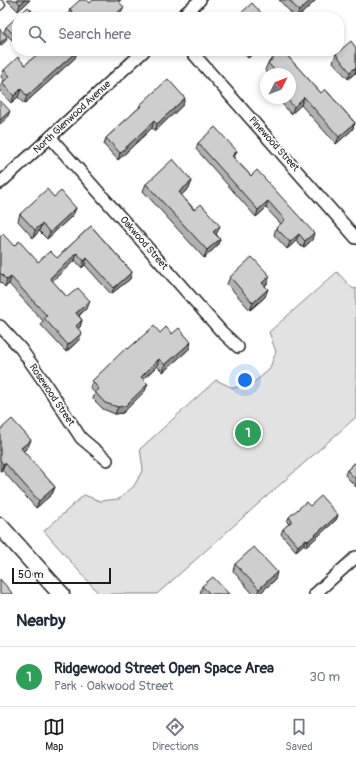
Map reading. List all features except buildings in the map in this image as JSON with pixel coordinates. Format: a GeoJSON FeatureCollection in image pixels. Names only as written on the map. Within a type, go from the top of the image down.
{"type":"FeatureCollection","features":[{"type":"Feature","properties":{"kind":"main road"},"geometry":{"type":"LineString","coordinates":[[0,526],[60,594]]}},
{"type":"Feature","properties":{"kind":"street"},"geometry":{"type":"LineString","coordinates":[[187,12],[200,0]]}},
{"type":"Feature","properties":{"kind":"street","name":"North Glenwood Avenue"},"geometry":{"type":"LineString","coordinates":[[0,183],[139,56]]}},
{"type":"Feature","properties":{"kind":"street","name":"Pinewood Street"},"geometry":{"type":"LineString","coordinates":[[194,56],[356,238]]}},
{"type":"Feature","properties":{"kind":"street","name":"Oakwood Street"},"geometry":{"type":"LineString","coordinates":[[50,137],[221,331],[238,348]]}},
{"type":"Feature","properties":{"kind":"street","name":"Rosewood Street"},"geometry":{"type":"LineString","coordinates":[[0,326],[25,354],[81,438],[107,460]]}},
{"type":"Feature","properties":{"kind":"street"},"geometry":{"type":"LineString","coordinates":[[315,594],[356,557]]}},
{"type":"Feature","properties":{"kind":"lane"},"geometry":{"type":"LineString","coordinates":[[0,3],[2,5],[0,7]]}},
{"type":"Feature","properties":{"kind":"shaded area"},"geometry":{"type":"Polygon","coordinates":[[[337,272],[353,289],[356,288],[356,417],[157,594],[99,594],[44,531],[84,495],[100,501],[119,499],[134,486],[143,469],[140,449],[216,380],[233,388],[252,384],[269,370],[276,352],[269,332],[337,272]]]}},
{"type":"Feature","properties":{"kind":"place","name":"Ridgewood Street Open Space Area"},"geometry":{"type":"Point","coordinates":[248,433]}}]}
